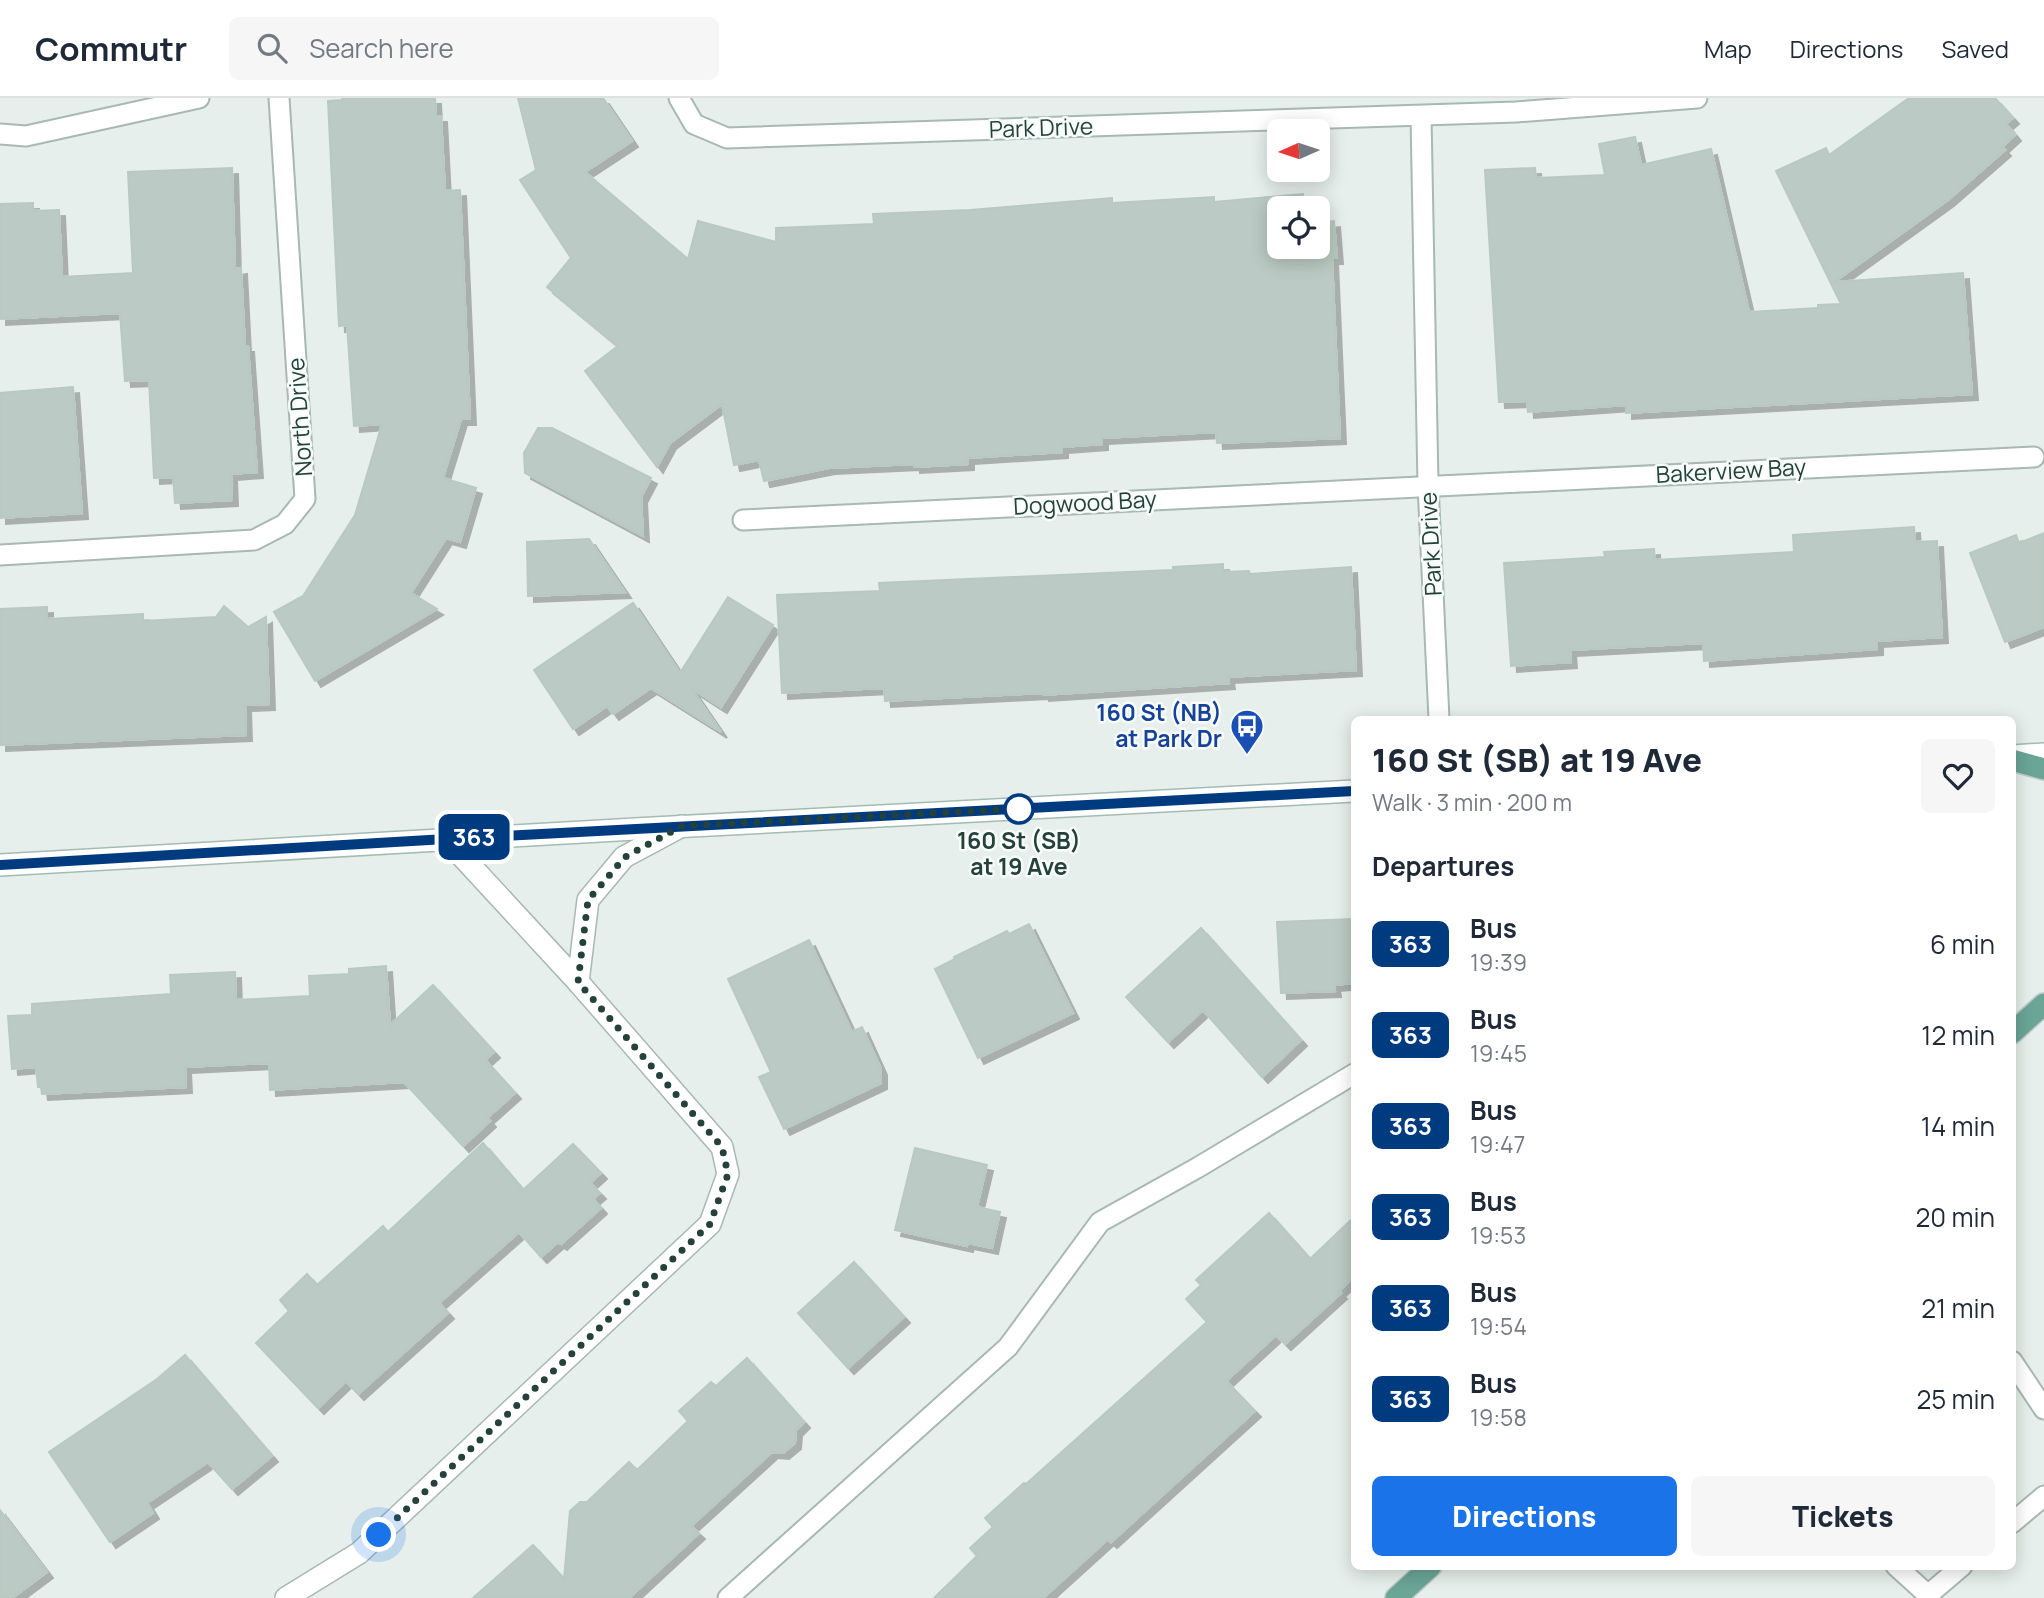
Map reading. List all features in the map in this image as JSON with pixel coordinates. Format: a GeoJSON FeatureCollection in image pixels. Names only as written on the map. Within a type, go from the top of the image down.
{"type":"FeatureCollection","features":[{"type":"Feature","properties":{"kind":"main road"},"geometry":{"type":"LineString","coordinates":[[2016,759],[2044,769]]}},
{"type":"Feature","properties":{"kind":"main road"},"geometry":{"type":"LineString","coordinates":[[2016,1030],[2040,1015]]}},
{"type":"Feature","properties":{"kind":"main road"},"geometry":{"type":"LineString","coordinates":[[1396,1598],[1427,1570]]}},
{"type":"Feature","properties":{"kind":"street"},"geometry":{"type":"LineString","coordinates":[[2016,758],[2044,754]]}},
{"type":"Feature","properties":{"kind":"street"},"geometry":{"type":"LineString","coordinates":[[0,865],[1351,791]]}},
{"type":"Feature","properties":{"kind":"street"},"geometry":{"type":"LineString","coordinates":[[578,982],[588,900],[625,857],[682,826]]}},
{"type":"Feature","properties":{"kind":"street"},"geometry":{"type":"LineString","coordinates":[[286,1598],[359,1553],[710,1224],[728,1174],[722,1147],[578,982],[446,839]]}},
{"type":"Feature","properties":{"kind":"lane"},"geometry":{"type":"LineString","coordinates":[[0,134],[26,136],[199,98]]}},
{"type":"Feature","properties":{"kind":"lane","name":"North Drive"},"geometry":{"type":"LineString","coordinates":[[0,555],[254,540],[285,524],[305,499],[279,98]]}},
{"type":"Feature","properties":{"kind":"lane","name":"Park Drive"},"geometry":{"type":"LineString","coordinates":[[679,98],[694,124],[727,138],[1516,113],[1697,98]]}},
{"type":"Feature","properties":{"kind":"lane","name":"Park Drive"},"geometry":{"type":"LineString","coordinates":[[1421,116],[1428,485],[1439,716]]}},
{"type":"Feature","properties":{"kind":"lane","name":"Bakerview Bay"},"geometry":{"type":"LineString","coordinates":[[1428,485],[2034,457]]}},
{"type":"Feature","properties":{"kind":"lane","name":"Dogwood Bay"},"geometry":{"type":"LineString","coordinates":[[743,520],[1428,485]]}},
{"type":"Feature","properties":{"kind":"lane"},"geometry":{"type":"LineString","coordinates":[[729,1598],[1008,1347],[1100,1222],[1197,1168],[1351,1076]]}},
{"type":"Feature","properties":{"kind":"lane"},"geometry":{"type":"LineString","coordinates":[[2016,1367],[2044,1409]]}},
{"type":"Feature","properties":{"kind":"lane"},"geometry":{"type":"LineString","coordinates":[[2016,1520],[2044,1496]]}},
{"type":"Feature","properties":{"kind":"lane"},"geometry":{"type":"LineString","coordinates":[[1900,1570],[1929,1597],[1958,1570]]}},
{"type":"Feature","properties":{"kind":"building"},"geometry":{"type":"Polygon","coordinates":[[[342,98],[435,98],[436,116],[441,116],[445,191],[460,190],[470,419],[461,419],[443,478],[476,488],[460,542],[446,538],[411,593],[437,609],[315,681],[274,612],[303,596],[355,515],[382,424],[354,426],[347,325],[339,326],[328,101],[343,100],[342,98]]]}},
{"type":"Feature","properties":{"kind":"building"},"geometry":{"type":"Polygon","coordinates":[[[518,98],[603,98],[632,141],[585,172],[688,259],[698,221],[776,242],[776,228],[874,224],[873,214],[970,210],[1112,198],[1112,203],[1214,197],[1214,202],[1267,197],[1267,259],[1330,259],[1330,222],[1334,221],[1337,258],[1332,258],[1340,438],[1217,443],[1216,432],[1102,438],[1102,444],[1062,447],[1062,452],[968,458],[968,464],[829,468],[764,481],[759,460],[734,465],[722,404],[670,443],[657,467],[585,371],[618,346],[547,287],[571,258],[520,180],[536,170],[518,98]]]}},
{"type":"Feature","properties":{"kind":"building"},"geometry":{"type":"Polygon","coordinates":[[[1909,98],[1995,98],[2013,118],[2006,124],[2015,135],[2002,147],[2005,150],[1948,200],[1834,282],[1963,273],[1972,394],[1626,413],[1626,405],[1528,412],[1527,401],[1499,402],[1485,170],[1535,168],[1536,178],[1605,175],[1599,144],[1635,137],[1641,165],[1711,149],[1749,312],[1818,308],[1818,305],[1841,304],[1776,171],[1826,148],[1829,155],[1909,98]]]}},
{"type":"Feature","properties":{"kind":"building"},"geometry":{"type":"Polygon","coordinates":[[[232,168],[235,269],[241,268],[245,346],[248,346],[257,472],[231,474],[232,500],[175,503],[173,477],[154,478],[149,380],[125,381],[120,313],[0,319],[0,204],[33,203],[33,211],[59,210],[62,277],[133,273],[128,172],[232,168]]]}},
{"type":"Feature","properties":{"kind":"building"},"geometry":{"type":"Polygon","coordinates":[[[73,387],[82,513],[0,518],[0,393],[73,387]]]}},
{"type":"Feature","properties":{"kind":"building"},"geometry":{"type":"Polygon","coordinates":[[[538,428],[552,428],[651,478],[641,497],[643,536],[525,473],[524,453],[538,428]]]}},
{"type":"Feature","properties":{"kind":"building"},"geometry":{"type":"Polygon","coordinates":[[[1914,527],[1915,542],[1937,541],[1942,637],[1877,641],[1877,649],[1704,661],[1703,643],[1570,650],[1571,662],[1511,666],[1504,563],[1605,557],[1604,552],[1654,549],[1655,560],[1794,552],[1793,535],[1914,527]]]}},
{"type":"Feature","properties":{"kind":"building"},"geometry":{"type":"Polygon","coordinates":[[[2044,533],[2044,627],[2005,642],[1970,553],[2016,535],[2019,543],[2044,533]]]}},
{"type":"Feature","properties":{"kind":"building"},"geometry":{"type":"Polygon","coordinates":[[[589,539],[625,592],[528,596],[527,542],[589,539]]]}},
{"type":"Feature","properties":{"kind":"building"},"geometry":{"type":"Polygon","coordinates":[[[1223,564],[1223,572],[1249,571],[1250,574],[1351,567],[1356,670],[1228,677],[1229,683],[1043,695],[885,701],[884,688],[782,693],[777,595],[880,591],[879,583],[1173,570],[1173,567],[1223,564]]]}},
{"type":"Feature","properties":{"kind":"building"},"geometry":{"type":"Polygon","coordinates":[[[728,597],[773,625],[721,707],[691,688],[721,732],[651,688],[613,714],[607,706],[573,729],[534,670],[633,603],[680,673],[728,597]]]}},
{"type":"Feature","properties":{"kind":"building"},"geometry":{"type":"Polygon","coordinates":[[[224,606],[248,627],[266,617],[269,704],[245,705],[246,735],[0,745],[0,609],[47,607],[47,619],[143,614],[143,621],[216,617],[224,606]]]}},
{"type":"Feature","properties":{"kind":"building"},"geometry":{"type":"Polygon","coordinates":[[[1351,919],[1351,983],[1334,985],[1335,991],[1281,993],[1277,922],[1351,919]]]}},
{"type":"Feature","properties":{"kind":"building"},"geometry":{"type":"Polygon","coordinates":[[[1029,924],[1073,1013],[978,1058],[935,969],[1007,931],[1009,934],[1029,924]]]}},
{"type":"Feature","properties":{"kind":"building"},"geometry":{"type":"Polygon","coordinates":[[[1201,928],[1301,1040],[1262,1077],[1203,1010],[1168,1042],[1126,997],[1201,928]]]}},
{"type":"Feature","properties":{"kind":"building"},"geometry":{"type":"Polygon","coordinates":[[[809,940],[852,1032],[862,1027],[881,1069],[881,1083],[784,1129],[759,1077],[771,1072],[728,979],[809,940]]]}},
{"type":"Feature","properties":{"kind":"building"},"geometry":{"type":"Polygon","coordinates":[[[386,966],[390,1025],[433,985],[494,1052],[485,1060],[515,1093],[487,1118],[490,1121],[463,1146],[404,1082],[270,1090],[269,1063],[185,1067],[186,1087],[42,1094],[41,1087],[38,1087],[36,1067],[12,1069],[8,1016],[32,1015],[32,1004],[171,994],[170,975],[235,972],[236,1000],[310,996],[309,976],[349,974],[349,969],[386,966]]]}},
{"type":"Feature","properties":{"kind":"building"},"geometry":{"type":"Polygon","coordinates":[[[483,1143],[523,1190],[573,1144],[601,1173],[590,1183],[600,1193],[593,1199],[601,1208],[561,1244],[558,1242],[541,1257],[519,1232],[439,1303],[448,1313],[358,1394],[346,1381],[318,1408],[256,1343],[289,1311],[280,1300],[307,1274],[317,1285],[383,1226],[388,1232],[483,1143]]]}},
{"type":"Feature","properties":{"kind":"building"},"geometry":{"type":"Polygon","coordinates":[[[915,1148],[987,1165],[977,1207],[1000,1212],[992,1248],[968,1243],[967,1246],[895,1230],[915,1148]]]}},
{"type":"Feature","properties":{"kind":"building"},"geometry":{"type":"Polygon","coordinates":[[[1269,1213],[1310,1259],[1351,1220],[1351,1279],[1339,1291],[1341,1293],[1285,1344],[1276,1335],[1226,1381],[1255,1411],[1111,1542],[1108,1539],[1043,1598],[934,1598],[977,1556],[970,1548],[993,1527],[985,1518],[1207,1322],[1186,1299],[1201,1285],[1196,1280],[1269,1213]]]}},
{"type":"Feature","properties":{"kind":"building"},"geometry":{"type":"Polygon","coordinates":[[[854,1262],[904,1317],[848,1368],[798,1313],[854,1262]]]}},
{"type":"Feature","properties":{"kind":"building"},"geometry":{"type":"Polygon","coordinates":[[[185,1355],[272,1456],[232,1489],[208,1462],[147,1503],[153,1513],[110,1542],[49,1452],[157,1379],[185,1355]]]}},
{"type":"Feature","properties":{"kind":"building"},"geometry":{"type":"Polygon","coordinates":[[[747,1358],[804,1422],[796,1430],[795,1443],[783,1453],[772,1452],[691,1526],[699,1533],[629,1598],[473,1598],[533,1545],[564,1579],[570,1511],[580,1502],[587,1502],[629,1462],[637,1470],[688,1421],[679,1411],[711,1382],[716,1386],[747,1358]]]}},
{"type":"Feature","properties":{"kind":"building"},"geometry":{"type":"Polygon","coordinates":[[[0,1510],[47,1572],[12,1598],[0,1598],[0,1510]]]}},
{"type":"Feature","properties":{"kind":"bus line","name":"363"},"geometry":{"type":"LineString","coordinates":[[0,865],[1351,791]]}},
{"type":"Feature","properties":{"kind":"place","name":"160 St (NB) at Park Dr"},"geometry":{"type":"Point","coordinates":[1247,756]}},
{"type":"Feature","properties":{"kind":"place","name":"160 St (SB) at 19 Ave"},"geometry":{"type":"Point","coordinates":[1019,809]}},
{"type":"Feature","properties":{"kind":"route"},"geometry":{"type":"LineString","coordinates":[[379,1535],[710,1224],[728,1174],[722,1147],[578,982],[588,900],[625,857],[682,826],[1032,808],[1019,809]]}}]}
